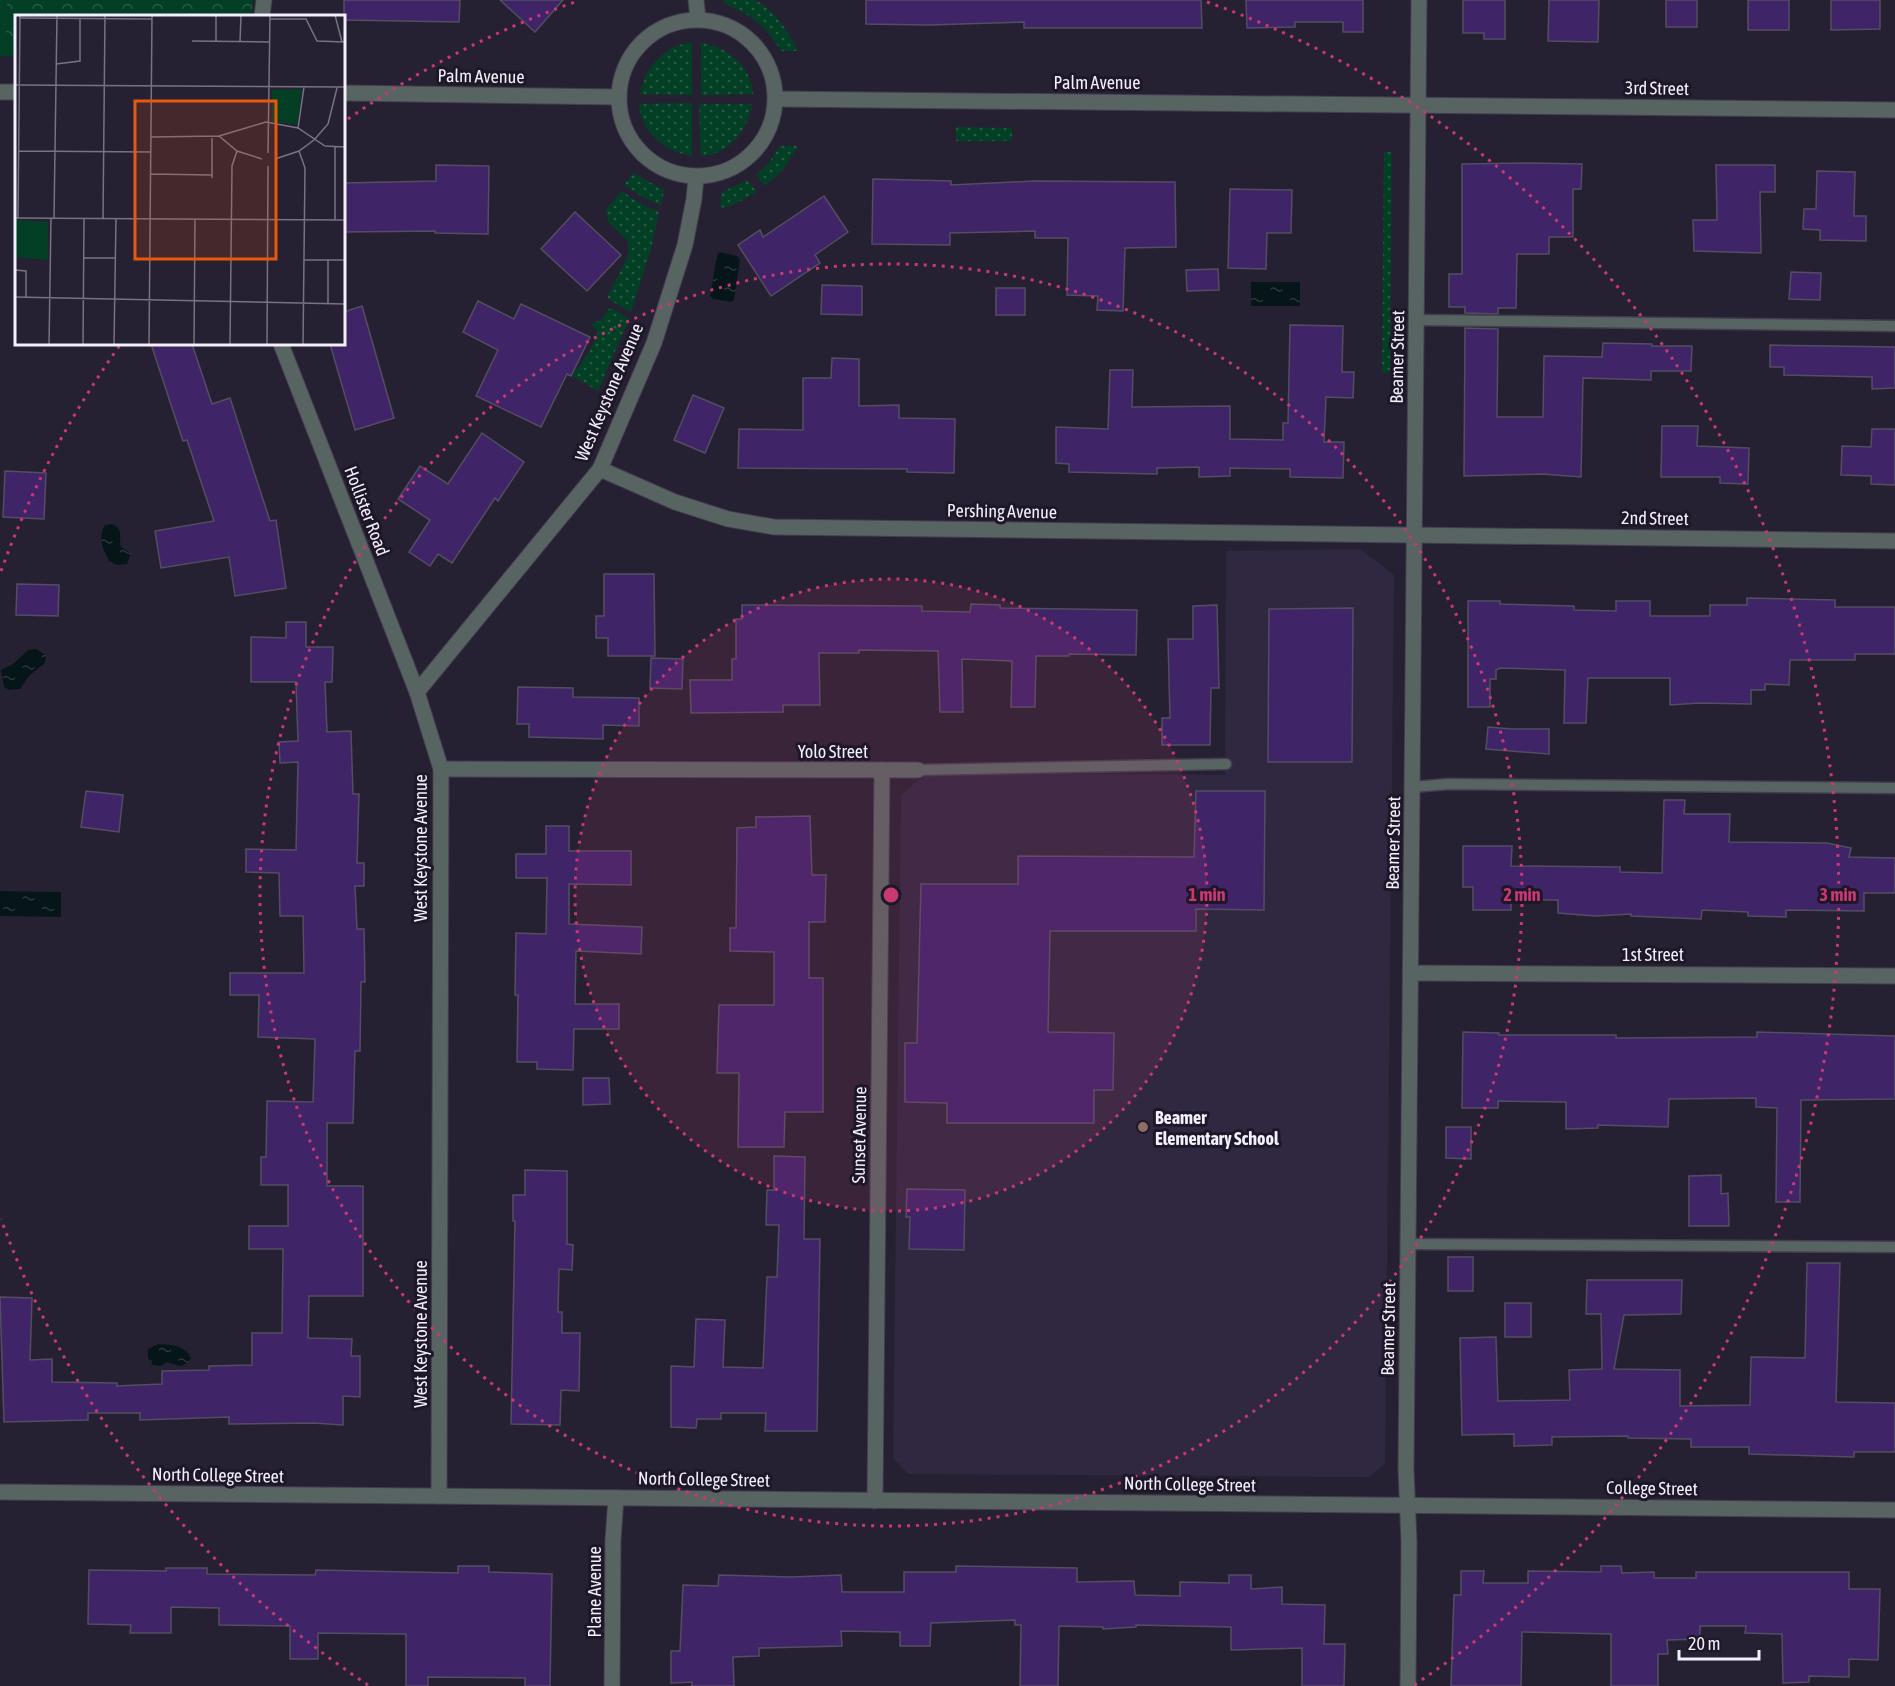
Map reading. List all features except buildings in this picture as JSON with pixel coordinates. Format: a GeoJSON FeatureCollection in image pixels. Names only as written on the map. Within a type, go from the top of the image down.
{"type":"FeatureCollection","features":[{"type":"Feature","properties":{"kind":"street"},"geometry":{"type":"LineString","coordinates":[[262,15],[264,0]]}},
{"type":"Feature","properties":{"kind":"street"},"geometry":{"type":"LineString","coordinates":[[696,0],[698,19]]}},
{"type":"Feature","properties":{"kind":"street","name":"Beamer Street"},"geometry":{"type":"LineString","coordinates":[[1408,1686],[1409,1244],[1419,0]]}},
{"type":"Feature","properties":{"kind":"street"},"geometry":{"type":"LineString","coordinates":[[698,19],[719,22],[738,30],[754,43],[766,59],[774,79],[776,99],[773,119],[765,138],[752,154],[736,167],[717,174],[696,177],[676,174],[657,166],[641,153],[629,137],[621,118],[619,97],[622,77],[630,58],[643,42],[659,30],[678,22],[698,19]]}},
{"type":"Feature","properties":{"kind":"street","name":"Palm Avenue"},"geometry":{"type":"LineString","coordinates":[[345,93],[619,97]]}},
{"type":"Feature","properties":{"kind":"street","name":"Palm Avenue"},"geometry":{"type":"LineString","coordinates":[[776,99],[1419,105]]}},
{"type":"Feature","properties":{"kind":"street","name":"3rd Street"},"geometry":{"type":"LineString","coordinates":[[1419,105],[1895,110]]}},
{"type":"Feature","properties":{"kind":"street","name":"West Keystone Avenue"},"geometry":{"type":"LineString","coordinates":[[439,1496],[441,769],[417,692],[600,469],[654,343],[685,245],[696,177]]}},
{"type":"Feature","properties":{"kind":"street","name":"Hollister Road"},"geometry":{"type":"LineString","coordinates":[[281,345],[417,692]]}},
{"type":"Feature","properties":{"kind":"street","name":"Pershing Avenue"},"geometry":{"type":"LineString","coordinates":[[600,469],[675,502],[728,519],[774,527],[1415,535]]}},
{"type":"Feature","properties":{"kind":"street","name":"2nd Street"},"geometry":{"type":"LineString","coordinates":[[1415,535],[1895,541]]}},
{"type":"Feature","properties":{"kind":"street","name":"Yolo Street"},"geometry":{"type":"LineString","coordinates":[[441,769],[918,770]]}},
{"type":"Feature","properties":{"kind":"street","name":"Sunset Avenue"},"geometry":{"type":"LineString","coordinates":[[875,1501],[882,770]]}},
{"type":"Feature","properties":{"kind":"street","name":"1st Street"},"geometry":{"type":"LineString","coordinates":[[1411,973],[1895,976]]}},
{"type":"Feature","properties":{"kind":"street","name":"North College Street"},"geometry":{"type":"LineString","coordinates":[[0,1492],[1408,1505]]}},
{"type":"Feature","properties":{"kind":"street","name":"Plane Avenue"},"geometry":{"type":"LineString","coordinates":[[612,1686],[613,1540],[616,1498]]}},
{"type":"Feature","properties":{"kind":"street","name":"College Street"},"geometry":{"type":"LineString","coordinates":[[1408,1505],[1895,1510]]}},
{"type":"Feature","properties":{"kind":"lane"},"geometry":{"type":"LineString","coordinates":[[1417,320],[1895,326]]}},
{"type":"Feature","properties":{"kind":"lane","name":"Yolo Street"},"geometry":{"type":"LineString","coordinates":[[918,770],[1226,764]]}},
{"type":"Feature","properties":{"kind":"lane"},"geometry":{"type":"LineString","coordinates":[[1413,787],[1460,784],[1895,788]]}},
{"type":"Feature","properties":{"kind":"lane"},"geometry":{"type":"LineString","coordinates":[[1409,1244],[1895,1247]]}},
{"type":"Feature","properties":{"kind":"shaded area","name":"Beamer Elementary School"},"geometry":{"type":"Polygon","coordinates":[[[1360,549],[1394,575],[1385,1463],[1369,1477],[908,1474],[893,1458],[901,795],[927,773],[1225,775],[1226,551],[1360,549]]]}},
{"type":"Feature","properties":{"kind":"green space"},"geometry":{"type":"Polygon","coordinates":[[[0,0],[253,0],[251,15],[15,15],[15,56],[0,56],[0,0]]]}},
{"type":"Feature","properties":{"kind":"green space"},"geometry":{"type":"Polygon","coordinates":[[[0,0],[7,0],[6,40],[0,40],[0,0]]]}},
{"type":"Feature","properties":{"kind":"green space"},"geometry":{"type":"Polygon","coordinates":[[[724,0],[754,0],[761,4],[780,22],[798,51],[781,51],[758,22],[725,4],[724,0]]]}},
{"type":"Feature","properties":{"kind":"green space"},"geometry":{"type":"Polygon","coordinates":[[[692,43],[692,95],[640,94],[646,76],[656,61],[669,50],[692,43]]]}},
{"type":"Feature","properties":{"kind":"green space"},"geometry":{"type":"Polygon","coordinates":[[[701,43],[720,48],[736,59],[748,75],[753,94],[701,95],[701,43]]]}},
{"type":"Feature","properties":{"kind":"green space"},"geometry":{"type":"Polygon","coordinates":[[[692,103],[692,156],[673,150],[656,139],[644,123],[639,104],[692,103]]]}},
{"type":"Feature","properties":{"kind":"green space"},"geometry":{"type":"Polygon","coordinates":[[[699,104],[752,104],[746,123],[736,139],[720,151],[701,156],[699,104]]]}},
{"type":"Feature","properties":{"kind":"green space"},"geometry":{"type":"Polygon","coordinates":[[[956,127],[1012,128],[1012,141],[956,141],[956,127]]]}},
{"type":"Feature","properties":{"kind":"green space"},"geometry":{"type":"Polygon","coordinates":[[[780,146],[798,146],[783,170],[765,186],[756,175],[768,164],[780,146]]]}},
{"type":"Feature","properties":{"kind":"green space"},"geometry":{"type":"Polygon","coordinates":[[[1384,152],[1392,152],[1390,369],[1388,373],[1382,373],[1384,152]]]}},
{"type":"Feature","properties":{"kind":"green space"},"geometry":{"type":"Polygon","coordinates":[[[633,173],[664,190],[661,205],[646,199],[624,185],[633,173]]]}},
{"type":"Feature","properties":{"kind":"green space"},"geometry":{"type":"Polygon","coordinates":[[[748,180],[757,192],[731,206],[720,208],[722,192],[748,180]]]}},
{"type":"Feature","properties":{"kind":"green space"},"geometry":{"type":"Polygon","coordinates":[[[621,191],[647,207],[659,211],[651,249],[631,312],[608,299],[628,256],[628,241],[609,223],[606,210],[621,191]]]}},
{"type":"Feature","properties":{"kind":"green space"},"geometry":{"type":"Polygon","coordinates":[[[612,308],[629,319],[598,391],[571,375],[583,361],[596,338],[598,332],[592,325],[593,323],[601,320],[612,308]]]}},
{"type":"Feature","properties":{"kind":"water"},"geometry":{"type":"Polygon","coordinates":[[[720,252],[737,256],[740,260],[734,300],[731,302],[713,299],[710,296],[717,255],[720,252]]]}},
{"type":"Feature","properties":{"kind":"water"},"geometry":{"type":"Polygon","coordinates":[[[1251,282],[1300,282],[1300,306],[1251,306],[1251,282]]]}},
{"type":"Feature","properties":{"kind":"water"},"geometry":{"type":"Polygon","coordinates":[[[112,524],[120,531],[121,547],[131,553],[127,564],[111,563],[103,549],[101,535],[105,525],[112,524]]]}},
{"type":"Feature","properties":{"kind":"water"},"geometry":{"type":"Polygon","coordinates":[[[36,649],[46,655],[45,663],[29,676],[20,689],[9,690],[4,687],[1,670],[13,664],[28,650],[36,649]]]}},
{"type":"Feature","properties":{"kind":"water"},"geometry":{"type":"Polygon","coordinates":[[[0,891],[61,892],[61,917],[0,916],[0,891]]]}},
{"type":"Feature","properties":{"kind":"water"},"geometry":{"type":"Polygon","coordinates":[[[159,1344],[182,1348],[191,1358],[188,1363],[180,1366],[167,1362],[161,1366],[153,1365],[148,1358],[148,1349],[159,1344]]]}},
{"type":"Feature","properties":{"kind":"place","name":"Beamer Elementary School"},"geometry":{"type":"Point","coordinates":[1143,1127]}}]}
